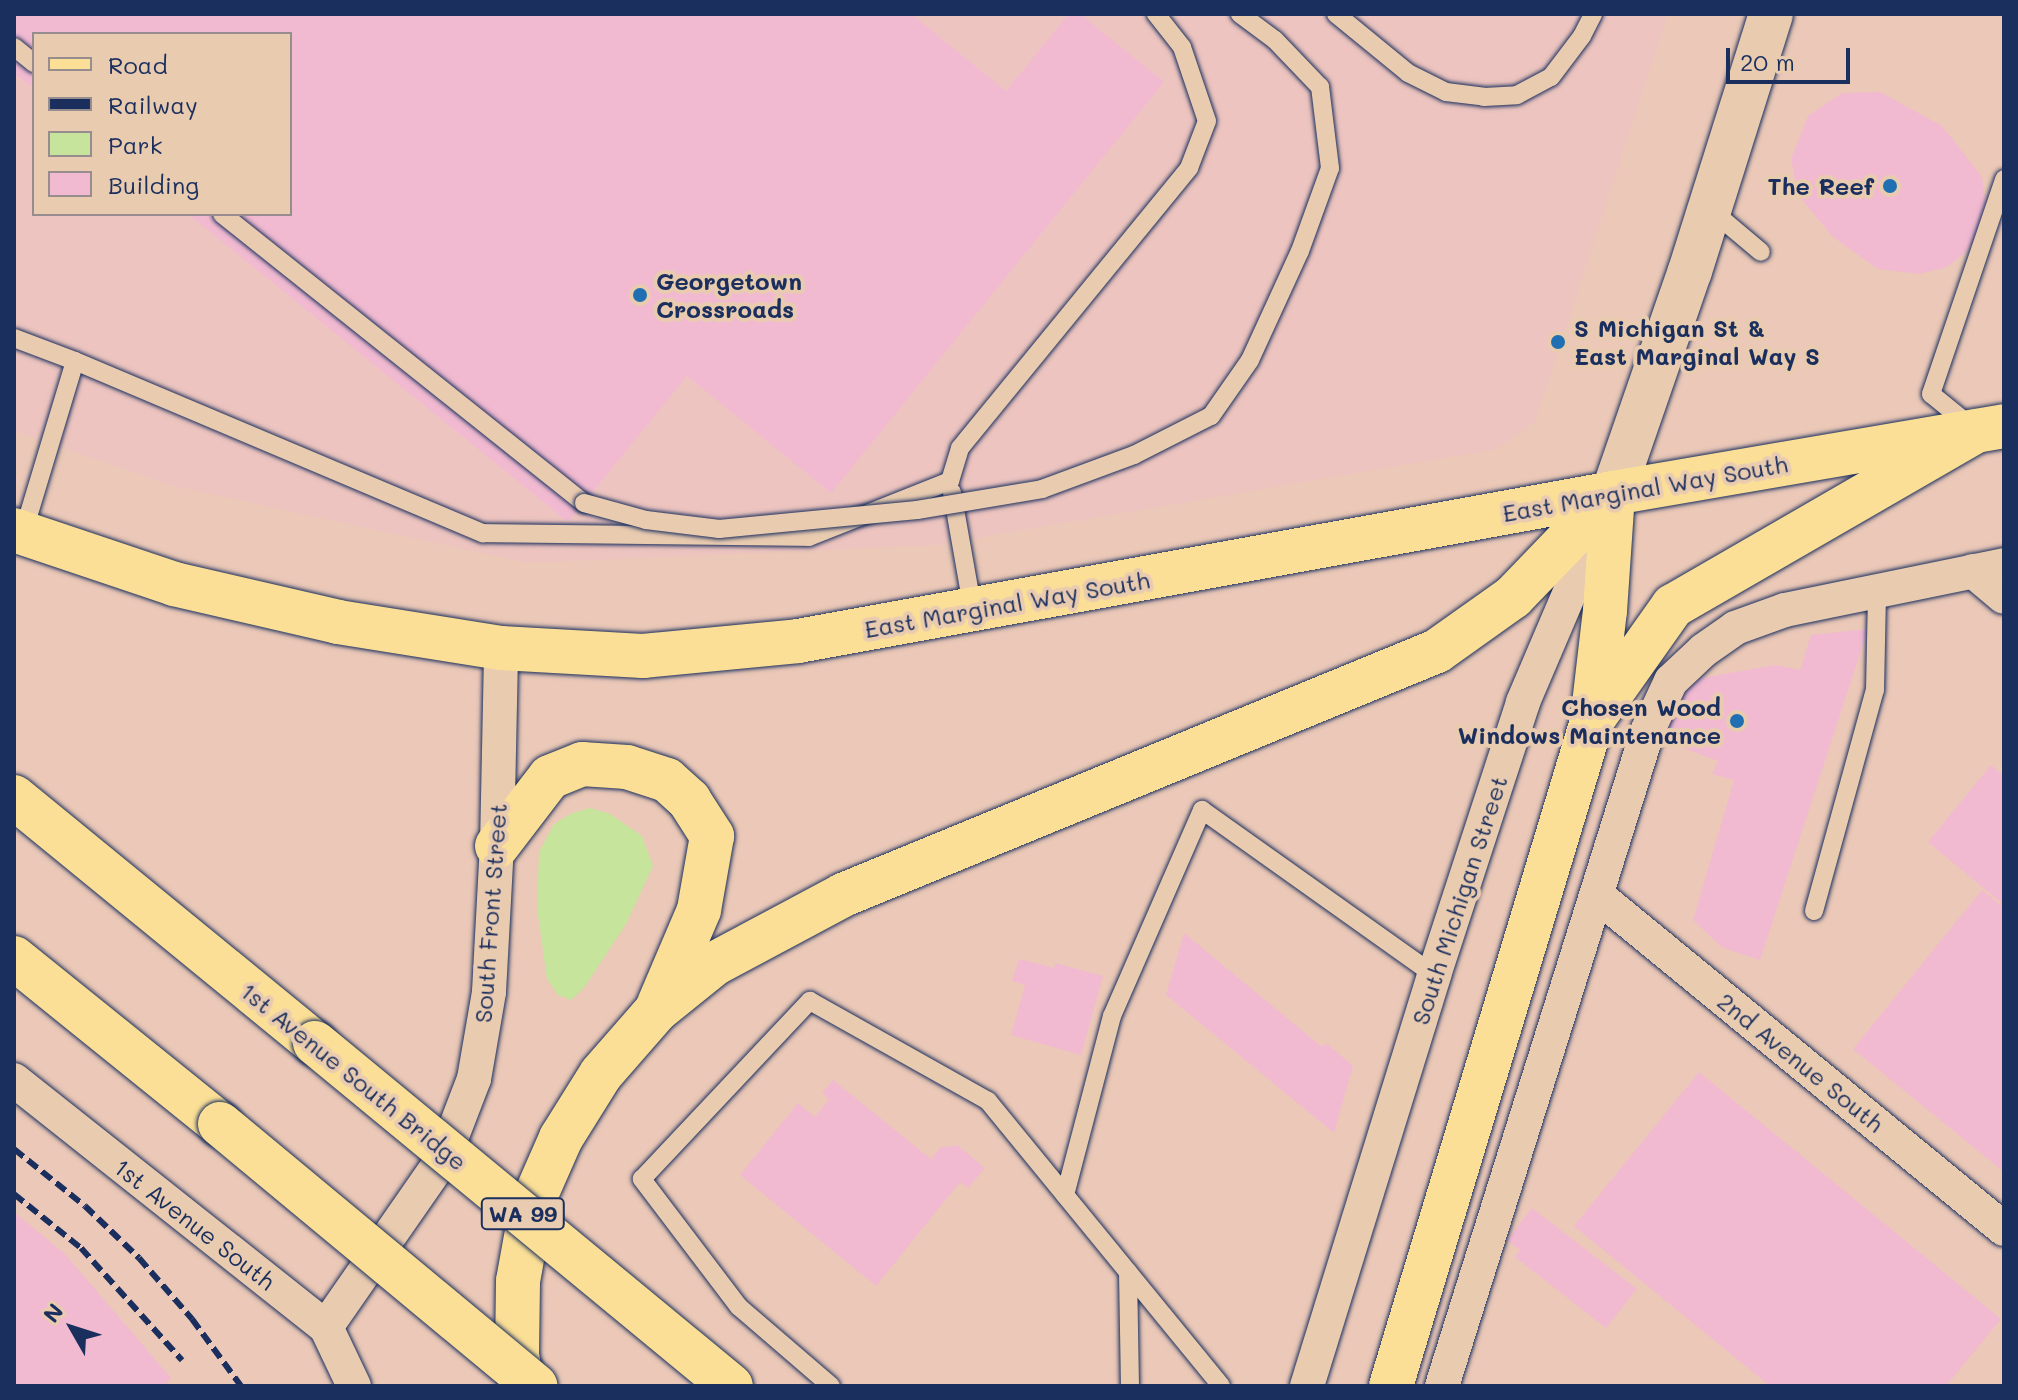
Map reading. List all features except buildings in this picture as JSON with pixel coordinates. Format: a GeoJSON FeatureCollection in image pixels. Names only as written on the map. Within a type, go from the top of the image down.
{"type":"FeatureCollection","features":[{"type":"Feature","properties":{"kind":"main road","name":"South Michigan Street"},"geometry":{"type":"LineString","coordinates":[[1613,493],[1690,271],[1771,14]]}},
{"type":"Feature","properties":{"kind":"main road","name":"East Marginal Way South"},"geometry":{"type":"LineString","coordinates":[[19,531],[174,584],[338,622],[501,648],[643,656],[798,641],[1990,428]]}},
{"type":"Feature","properties":{"kind":"main road"},"geometry":{"type":"LineString","coordinates":[[1592,721],[1673,606],[1990,428]]}},
{"type":"Feature","properties":{"kind":"main road"},"geometry":{"type":"LineString","coordinates":[[1391,1386],[1592,721],[1605,611],[1613,493]]}},
{"type":"Feature","properties":{"kind":"main road"},"geometry":{"type":"LineString","coordinates":[[522,1386],[517,1354],[518,1281],[532,1204],[561,1138],[601,1074],[656,1011],[714,964],[843,895],[1437,651],[1513,597],[1613,493]]}},
{"type":"Feature","properties":{"kind":"main road"},"geometry":{"type":"LineString","coordinates":[[497,846],[550,777],[582,764],[627,767],[667,780],[689,800],[712,836],[699,910],[656,1011]]}},
{"type":"Feature","properties":{"kind":"main road","name":"1st Avenue South Bridge"},"geometry":{"type":"LineString","coordinates":[[14,797],[731,1386]]}},
{"type":"Feature","properties":{"kind":"main road"},"geometry":{"type":"LineString","coordinates":[[14,958],[536,1386]]}},
{"type":"Feature","properties":{"kind":"street","name":"South Michigan Street"},"geometry":{"type":"LineString","coordinates":[[1307,1386],[1434,975],[1523,702],[1613,493]]}},
{"type":"Feature","properties":{"kind":"street"},"geometry":{"type":"LineString","coordinates":[[1442,1386],[1648,730],[1671,681],[1704,650],[1735,628],[1785,610],[1989,568],[2004,597]]}},
{"type":"Feature","properties":{"kind":"street","name":"South Front Street"},"geometry":{"type":"LineString","coordinates":[[326,1327],[444,1157],[474,1079],[489,992],[497,846],[501,648]]}},
{"type":"Feature","properties":{"kind":"street","name":"2nd Avenue South"},"geometry":{"type":"LineString","coordinates":[[1598,896],[2004,1229]]}},
{"type":"Feature","properties":{"kind":"street","name":"1st Avenue South"},"geometry":{"type":"LineString","coordinates":[[14,1080],[326,1327],[354,1386]]}},
{"type":"Feature","properties":{"kind":"lane"},"geometry":{"type":"LineString","coordinates":[[973,611],[950,481],[960,448],[1189,168],[1207,121],[1182,47],[1156,14]]}},
{"type":"Feature","properties":{"kind":"lane"},"geometry":{"type":"LineString","coordinates":[[225,216],[584,503],[646,520],[719,529],[917,510],[1042,489],[1134,455],[1211,416],[1250,360],[1300,251],[1330,168],[1320,87],[1275,40],[1240,14]]}},
{"type":"Feature","properties":{"kind":"lane"},"geometry":{"type":"LineString","coordinates":[[1336,14],[1408,73],[1446,92],[1484,97],[1517,95],[1551,77],[1582,36],[1593,14]]}},
{"type":"Feature","properties":{"kind":"lane"},"geometry":{"type":"LineString","coordinates":[[14,47],[32,61]]}},
{"type":"Feature","properties":{"kind":"lane"},"geometry":{"type":"LineString","coordinates":[[1990,428],[1931,394],[1998,222],[2004,179]]}},
{"type":"Feature","properties":{"kind":"lane"},"geometry":{"type":"LineString","coordinates":[[1708,208],[1761,252]]}},
{"type":"Feature","properties":{"kind":"lane"},"geometry":{"type":"LineString","coordinates":[[14,338],[483,533],[809,537],[950,481]]}},
{"type":"Feature","properties":{"kind":"lane"},"geometry":{"type":"LineString","coordinates":[[19,531],[75,361]]}},
{"type":"Feature","properties":{"kind":"lane"},"geometry":{"type":"LineString","coordinates":[[1814,911],[1875,690],[1877,591]]}},
{"type":"Feature","properties":{"kind":"lane"},"geometry":{"type":"LineString","coordinates":[[1065,1195],[1112,1016],[1202,810],[1434,975]]}},
{"type":"Feature","properties":{"kind":"lane"},"geometry":{"type":"LineString","coordinates":[[831,1386],[739,1307],[642,1179],[810,1001],[988,1101],[1221,1386]]}},
{"type":"Feature","properties":{"kind":"lane"},"geometry":{"type":"LineString","coordinates":[[1128,1272],[1130,1386]]}},
{"type":"Feature","properties":{"kind":"shaded area"},"geometry":{"type":"Polygon","coordinates":[[[14,14],[1668,14],[1535,421],[1497,449],[936,545],[528,563],[173,486],[14,431],[14,14]]]}},
{"type":"Feature","properties":{"kind":"green space"},"geometry":{"type":"Polygon","coordinates":[[[590,808],[610,814],[642,836],[653,866],[626,924],[584,988],[571,1000],[558,995],[547,979],[537,908],[539,852],[554,824],[572,813],[590,808]]]}},
{"type":"Feature","properties":{"kind":"railway"},"geometry":{"type":"LineString","coordinates":[[14,1149],[85,1206],[139,1258],[192,1319],[241,1386]]}},
{"type":"Feature","properties":{"kind":"railway"},"geometry":{"type":"LineString","coordinates":[[14,1194],[81,1248],[182,1360]]}},
{"type":"Feature","properties":{"kind":"place","name":"The Reef"},"geometry":{"type":"Point","coordinates":[1890,186]}},
{"type":"Feature","properties":{"kind":"place","name":"Georgetown Crossroads"},"geometry":{"type":"Point","coordinates":[640,295]}},
{"type":"Feature","properties":{"kind":"place","name":"S Michigan St & East Marginal Way S"},"geometry":{"type":"Point","coordinates":[1558,342]}},
{"type":"Feature","properties":{"kind":"place","name":"Chosen Wood Windows Maintenance"},"geometry":{"type":"Point","coordinates":[1737,721]}}]}
